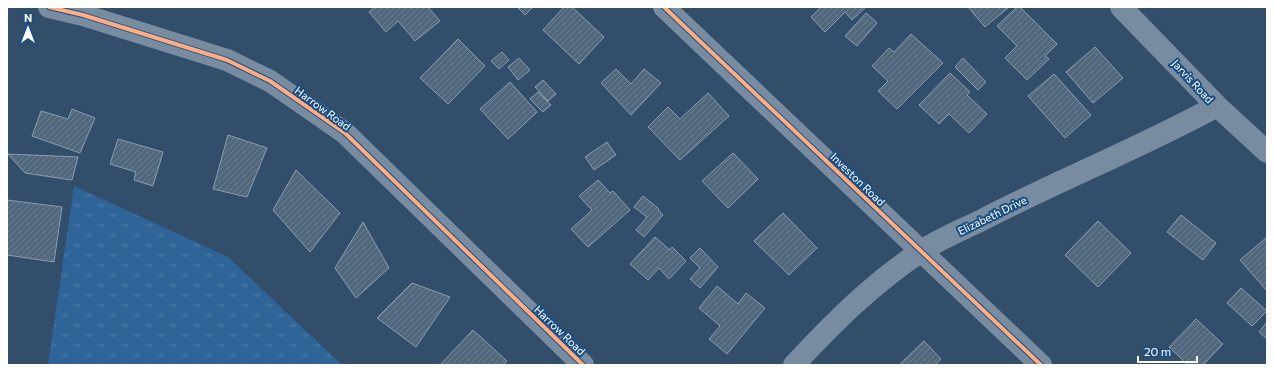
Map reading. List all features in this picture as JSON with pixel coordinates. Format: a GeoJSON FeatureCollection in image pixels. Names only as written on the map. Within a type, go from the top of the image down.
{"type":"FeatureCollection","features":[{"type":"Feature","properties":{"kind":"street","name":"Harrow Road"},"geometry":{"type":"LineString","coordinates":[[49,7],[83,15],[227,60],[270,81],[345,133],[583,365]]}},
{"type":"Feature","properties":{"kind":"street","name":"Investon Road"},"geometry":{"type":"LineString","coordinates":[[664,7],[1040,365]]}},
{"type":"Feature","properties":{"kind":"street","name":"Jarvis Road"},"geometry":{"type":"LineString","coordinates":[[1121,7],[1217,106],[1267,152]]}},
{"type":"Feature","properties":{"kind":"street","name":"Elizabeth Drive"},"geometry":{"type":"LineString","coordinates":[[794,365],[840,316],[882,280],[921,251],[1005,208],[1168,133],[1217,106]]}},
{"type":"Feature","properties":{"kind":"green space"},"geometry":{"type":"Polygon","coordinates":[[[74,186],[228,257],[342,365],[48,365],[74,186]]]}},
{"type":"Feature","properties":{"kind":"building"},"geometry":{"type":"Polygon","coordinates":[[[375,7],[428,7],[440,21],[415,41],[398,21],[386,32],[369,12],[375,7]]]}},
{"type":"Feature","properties":{"kind":"building"},"geometry":{"type":"Polygon","coordinates":[[[517,7],[533,7],[525,15],[517,7]]]}},
{"type":"Feature","properties":{"kind":"building"},"geometry":{"type":"Polygon","coordinates":[[[564,7],[572,7],[604,37],[579,64],[543,30],[564,7]]]}},
{"type":"Feature","properties":{"kind":"building"},"geometry":{"type":"Polygon","coordinates":[[[821,7],[866,7],[852,20],[845,12],[825,32],[811,17],[821,7]]]}},
{"type":"Feature","properties":{"kind":"building"},"geometry":{"type":"Polygon","coordinates":[[[968,7],[1009,7],[985,27],[968,7]]]}},
{"type":"Feature","properties":{"kind":"building"},"geometry":{"type":"Polygon","coordinates":[[[1017,7],[1020,7],[1057,44],[1045,56],[1049,59],[1027,80],[1005,58],[1017,46],[997,26],[1017,7]]]}},
{"type":"Feature","properties":{"kind":"building"},"geometry":{"type":"Polygon","coordinates":[[[866,13],[877,23],[857,46],[845,36],[866,13]]]}},
{"type":"Feature","properties":{"kind":"building"},"geometry":{"type":"Polygon","coordinates":[[[911,34],[943,63],[897,109],[878,91],[888,81],[872,66],[889,48],[894,52],[911,34]]]}},
{"type":"Feature","properties":{"kind":"building"},"geometry":{"type":"Polygon","coordinates":[[[458,39],[485,66],[448,104],[420,78],[458,39]]]}},
{"type":"Feature","properties":{"kind":"building"},"geometry":{"type":"Polygon","coordinates":[[[1095,47],[1123,78],[1093,103],[1066,72],[1095,47]]]}},
{"type":"Feature","properties":{"kind":"building"},"geometry":{"type":"Polygon","coordinates":[[[502,52],[509,60],[499,69],[491,61],[502,52]]]}},
{"type":"Feature","properties":{"kind":"building"},"geometry":{"type":"Polygon","coordinates":[[[519,58],[530,70],[518,80],[508,67],[519,58]]]}},
{"type":"Feature","properties":{"kind":"building"},"geometry":{"type":"Polygon","coordinates":[[[963,58],[986,82],[978,90],[955,67],[963,58]]]}},
{"type":"Feature","properties":{"kind":"building"},"geometry":{"type":"Polygon","coordinates":[[[616,69],[631,84],[644,69],[661,83],[631,115],[601,83],[616,69]]]}},
{"type":"Feature","properties":{"kind":"building"},"geometry":{"type":"Polygon","coordinates":[[[950,73],[970,92],[967,95],[987,114],[969,133],[949,114],[939,124],[919,105],[950,73]]]}},
{"type":"Feature","properties":{"kind":"building"},"geometry":{"type":"Polygon","coordinates":[[[1054,74],[1091,115],[1065,138],[1028,96],[1054,74]]]}},
{"type":"Feature","properties":{"kind":"building"},"geometry":{"type":"Polygon","coordinates":[[[543,80],[556,94],[548,101],[535,87],[543,80]]]}},
{"type":"Feature","properties":{"kind":"building"},"geometry":{"type":"Polygon","coordinates":[[[510,82],[537,112],[508,139],[480,109],[510,82]]]}},
{"type":"Feature","properties":{"kind":"building"},"geometry":{"type":"Polygon","coordinates":[[[538,92],[551,105],[543,112],[530,99],[538,92]]]}},
{"type":"Feature","properties":{"kind":"building"},"geometry":{"type":"Polygon","coordinates":[[[708,93],[729,116],[680,160],[648,127],[668,107],[680,119],[708,93]]]}},
{"type":"Feature","properties":{"kind":"building"},"geometry":{"type":"Polygon","coordinates":[[[72,109],[95,118],[80,153],[32,136],[41,111],[68,119],[72,109]]]}},
{"type":"Feature","properties":{"kind":"building"},"geometry":{"type":"Polygon","coordinates":[[[228,135],[267,148],[247,197],[213,189],[228,135]]]}},
{"type":"Feature","properties":{"kind":"building"},"geometry":{"type":"Polygon","coordinates":[[[118,139],[163,152],[153,186],[134,180],[136,172],[110,164],[118,139]]]}},
{"type":"Feature","properties":{"kind":"building"},"geometry":{"type":"Polygon","coordinates":[[[607,142],[616,155],[594,170],[585,157],[607,142]]]}},
{"type":"Feature","properties":{"kind":"building"},"geometry":{"type":"Polygon","coordinates":[[[733,153],[758,179],[728,208],[702,181],[733,153]]]}},
{"type":"Feature","properties":{"kind":"building"},"geometry":{"type":"Polygon","coordinates":[[[8,154],[78,157],[72,180],[25,173],[8,154]]]}},
{"type":"Feature","properties":{"kind":"building"},"geometry":{"type":"Polygon","coordinates":[[[296,170],[340,213],[310,252],[273,210],[296,170]]]}},
{"type":"Feature","properties":{"kind":"building"},"geometry":{"type":"Polygon","coordinates":[[[598,180],[610,193],[613,191],[630,210],[588,247],[571,229],[592,210],[579,196],[598,180]]]}},
{"type":"Feature","properties":{"kind":"building"},"geometry":{"type":"Polygon","coordinates":[[[643,196],[659,209],[658,210],[663,215],[644,237],[636,230],[647,217],[634,207],[643,196]]]}},
{"type":"Feature","properties":{"kind":"building"},"geometry":{"type":"Polygon","coordinates":[[[7,200],[62,207],[54,262],[7,255],[7,200]]]}},
{"type":"Feature","properties":{"kind":"building"},"geometry":{"type":"Polygon","coordinates":[[[783,213],[817,248],[789,275],[754,241],[783,213]]]}},
{"type":"Feature","properties":{"kind":"building"},"geometry":{"type":"Polygon","coordinates":[[[1181,215],[1216,243],[1203,260],[1167,232],[1181,215]]]}},
{"type":"Feature","properties":{"kind":"building"},"geometry":{"type":"Polygon","coordinates":[[[1098,221],[1131,253],[1098,287],[1065,255],[1098,221]]]}},
{"type":"Feature","properties":{"kind":"building"},"geometry":{"type":"Polygon","coordinates":[[[363,222],[389,268],[356,298],[335,268],[363,222]]]}},
{"type":"Feature","properties":{"kind":"building"},"geometry":{"type":"Polygon","coordinates":[[[655,237],[670,250],[672,247],[686,261],[669,279],[659,268],[648,280],[630,264],[655,237]]]}},
{"type":"Feature","properties":{"kind":"building"},"geometry":{"type":"Polygon","coordinates":[[[1267,237],[1267,291],[1240,260],[1267,237]]]}},
{"type":"Feature","properties":{"kind":"building"},"geometry":{"type":"Polygon","coordinates":[[[700,248],[718,267],[700,288],[690,279],[700,268],[690,258],[700,248]]]}},
{"type":"Feature","properties":{"kind":"building"},"geometry":{"type":"Polygon","coordinates":[[[412,283],[450,297],[416,347],[377,318],[412,283]]]}},
{"type":"Feature","properties":{"kind":"building"},"geometry":{"type":"Polygon","coordinates":[[[717,286],[738,304],[746,293],[765,308],[727,354],[709,339],[720,326],[699,308],[717,286]]]}},
{"type":"Feature","properties":{"kind":"building"},"geometry":{"type":"Polygon","coordinates":[[[1241,288],[1267,311],[1252,326],[1227,303],[1241,288]]]}},
{"type":"Feature","properties":{"kind":"building"},"geometry":{"type":"Polygon","coordinates":[[[1196,319],[1223,344],[1203,365],[1188,365],[1169,347],[1196,319]]]}},
{"type":"Feature","properties":{"kind":"building"},"geometry":{"type":"Polygon","coordinates":[[[1267,322],[1267,339],[1259,332],[1267,322]]]}},
{"type":"Feature","properties":{"kind":"building"},"geometry":{"type":"Polygon","coordinates":[[[473,330],[507,361],[503,365],[440,365],[473,330]]]}},
{"type":"Feature","properties":{"kind":"building"},"geometry":{"type":"Polygon","coordinates":[[[924,341],[941,359],[935,365],[899,365],[924,341]]]}},
{"type":"Feature","properties":{"kind":"cycle path"},"geometry":{"type":"LineString","coordinates":[[49,7],[83,15],[227,60],[270,81],[345,133],[583,365]]}},
{"type":"Feature","properties":{"kind":"cycle path"},"geometry":{"type":"LineString","coordinates":[[664,7],[1041,365]]}}]}
